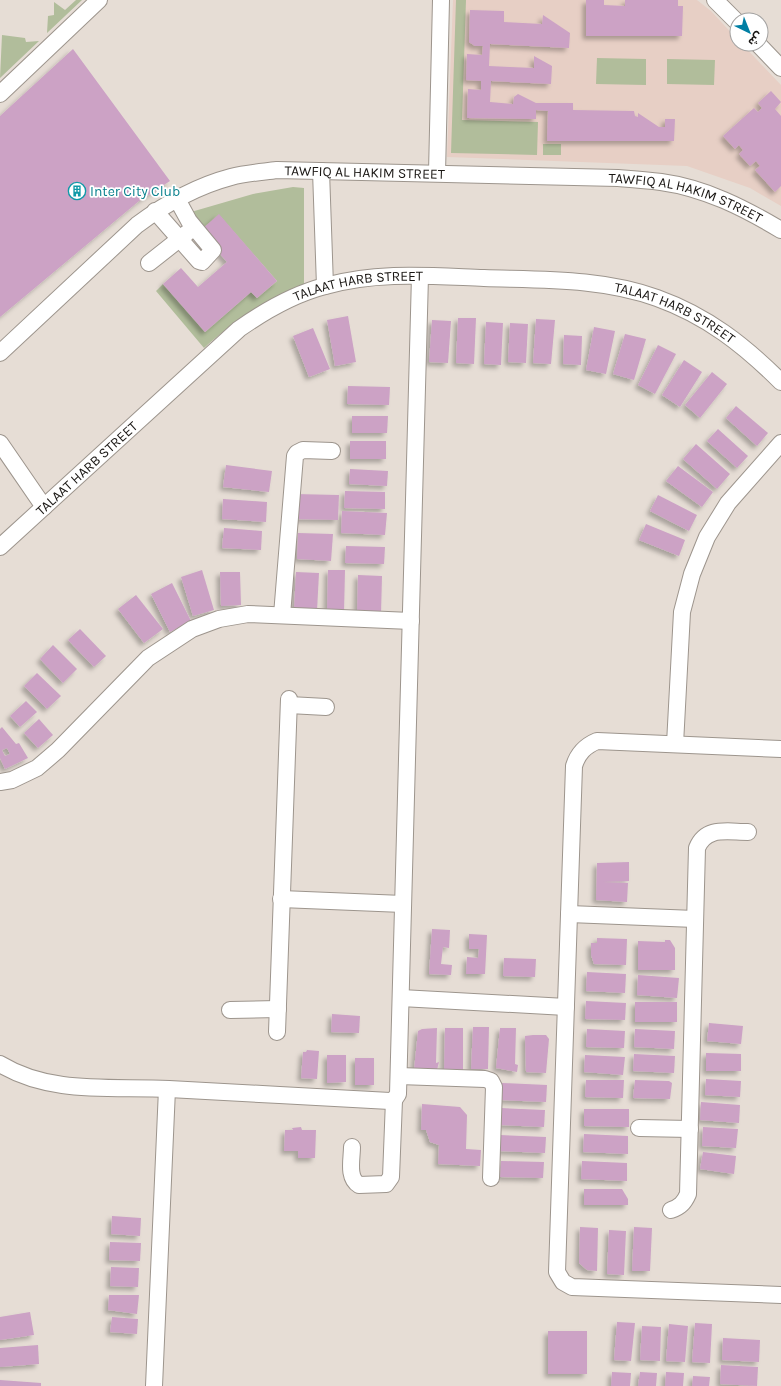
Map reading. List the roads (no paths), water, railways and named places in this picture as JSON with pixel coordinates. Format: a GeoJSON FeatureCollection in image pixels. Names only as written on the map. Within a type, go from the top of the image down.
{"type":"FeatureCollection","features":[{"type":"Feature","properties":{"kind":"street"},"geometry":{"type":"LineString","coordinates":[[0,94],[99,0]]}},
{"type":"Feature","properties":{"kind":"street"},"geometry":{"type":"LineString","coordinates":[[437,173],[442,0]]}},
{"type":"Feature","properties":{"kind":"street"},"geometry":{"type":"LineString","coordinates":[[715,0],[729,14]]}},
{"type":"Feature","properties":{"kind":"street"},"geometry":{"type":"LineString","coordinates":[[766,52],[781,68]]}},
{"type":"Feature","properties":{"kind":"street","name":"TAWFIQ AL HAKIM STREET"},"geometry":{"type":"LineString","coordinates":[[0,353],[137,225],[155,211],[200,188],[231,177],[277,170],[618,178],[662,182],[705,192],[745,209],[781,230]]}},
{"type":"Feature","properties":{"kind":"street"},"geometry":{"type":"LineString","coordinates":[[321,171],[324,286]]}},
{"type":"Feature","properties":{"kind":"street"},"geometry":{"type":"LineString","coordinates":[[155,211],[199,262],[202,262],[213,250],[194,227],[177,199]]}},
{"type":"Feature","properties":{"kind":"street"},"geometry":{"type":"LineString","coordinates":[[148,263],[194,227]]}},
{"type":"Feature","properties":{"kind":"street"},"geometry":{"type":"LineString","coordinates":[[352,1147],[352,1175],[356,1183],[359,1185],[386,1184],[391,1177],[394,1100],[398,1094],[399,1076],[420,276]]}},
{"type":"Feature","properties":{"kind":"street","name":"TALAAT HARB STREET"},"geometry":{"type":"LineString","coordinates":[[0,547],[239,329],[277,305],[324,286],[362,278],[420,276],[584,282],[633,291],[681,308],[725,332],[750,352],[781,382]]}},
{"type":"Feature","properties":{"kind":"street"},"geometry":{"type":"LineString","coordinates":[[675,744],[682,612],[692,574],[707,537],[728,503],[781,443]]}},
{"type":"Feature","properties":{"kind":"street"},"geometry":{"type":"LineString","coordinates":[[0,444],[44,507]]}},
{"type":"Feature","properties":{"kind":"street"},"geometry":{"type":"LineString","coordinates":[[282,615],[295,456],[296,453],[303,450],[332,451]]}},
{"type":"Feature","properties":{"kind":"street"},"geometry":{"type":"LineString","coordinates":[[0,782],[12,780],[37,768],[58,750],[148,658],[192,629],[226,618],[248,614],[411,621]]}},
{"type":"Feature","properties":{"kind":"street"},"geometry":{"type":"LineString","coordinates":[[277,1032],[289,702],[326,707]]}},
{"type":"Feature","properties":{"kind":"street"},"geometry":{"type":"LineString","coordinates":[[781,749],[597,741],[589,745],[577,757],[574,766],[557,1272],[559,1278],[572,1287],[781,1295]]}},
{"type":"Feature","properties":{"kind":"street"},"geometry":{"type":"LineString","coordinates":[[671,1210],[682,1204],[688,1194],[697,848],[700,840],[706,835],[714,832],[748,832]]}},
{"type":"Feature","properties":{"kind":"street"},"geometry":{"type":"LineString","coordinates":[[281,899],[403,904]]}},
{"type":"Feature","properties":{"kind":"street"},"geometry":{"type":"LineString","coordinates":[[569,914],[695,919]]}},
{"type":"Feature","properties":{"kind":"street"},"geometry":{"type":"LineString","coordinates":[[401,998],[566,1006]]}},
{"type":"Feature","properties":{"kind":"street"},"geometry":{"type":"LineString","coordinates":[[230,1010],[278,1009]]}},
{"type":"Feature","properties":{"kind":"street"},"geometry":{"type":"LineString","coordinates":[[0,1064],[12,1072],[37,1081],[62,1086],[167,1089],[394,1100]]}},
{"type":"Feature","properties":{"kind":"street"},"geometry":{"type":"LineString","coordinates":[[399,1076],[485,1079],[491,1081],[494,1087],[492,1178]]}},
{"type":"Feature","properties":{"kind":"street"},"geometry":{"type":"LineString","coordinates":[[154,1386],[167,1089]]}},
{"type":"Feature","properties":{"kind":"street"},"geometry":{"type":"LineString","coordinates":[[639,1128],[690,1129]]}},
{"type":"Feature","properties":{"kind":"place","name":"Inter City Club"},"geometry":{"type":"Point","coordinates":[77,191]}}]}
